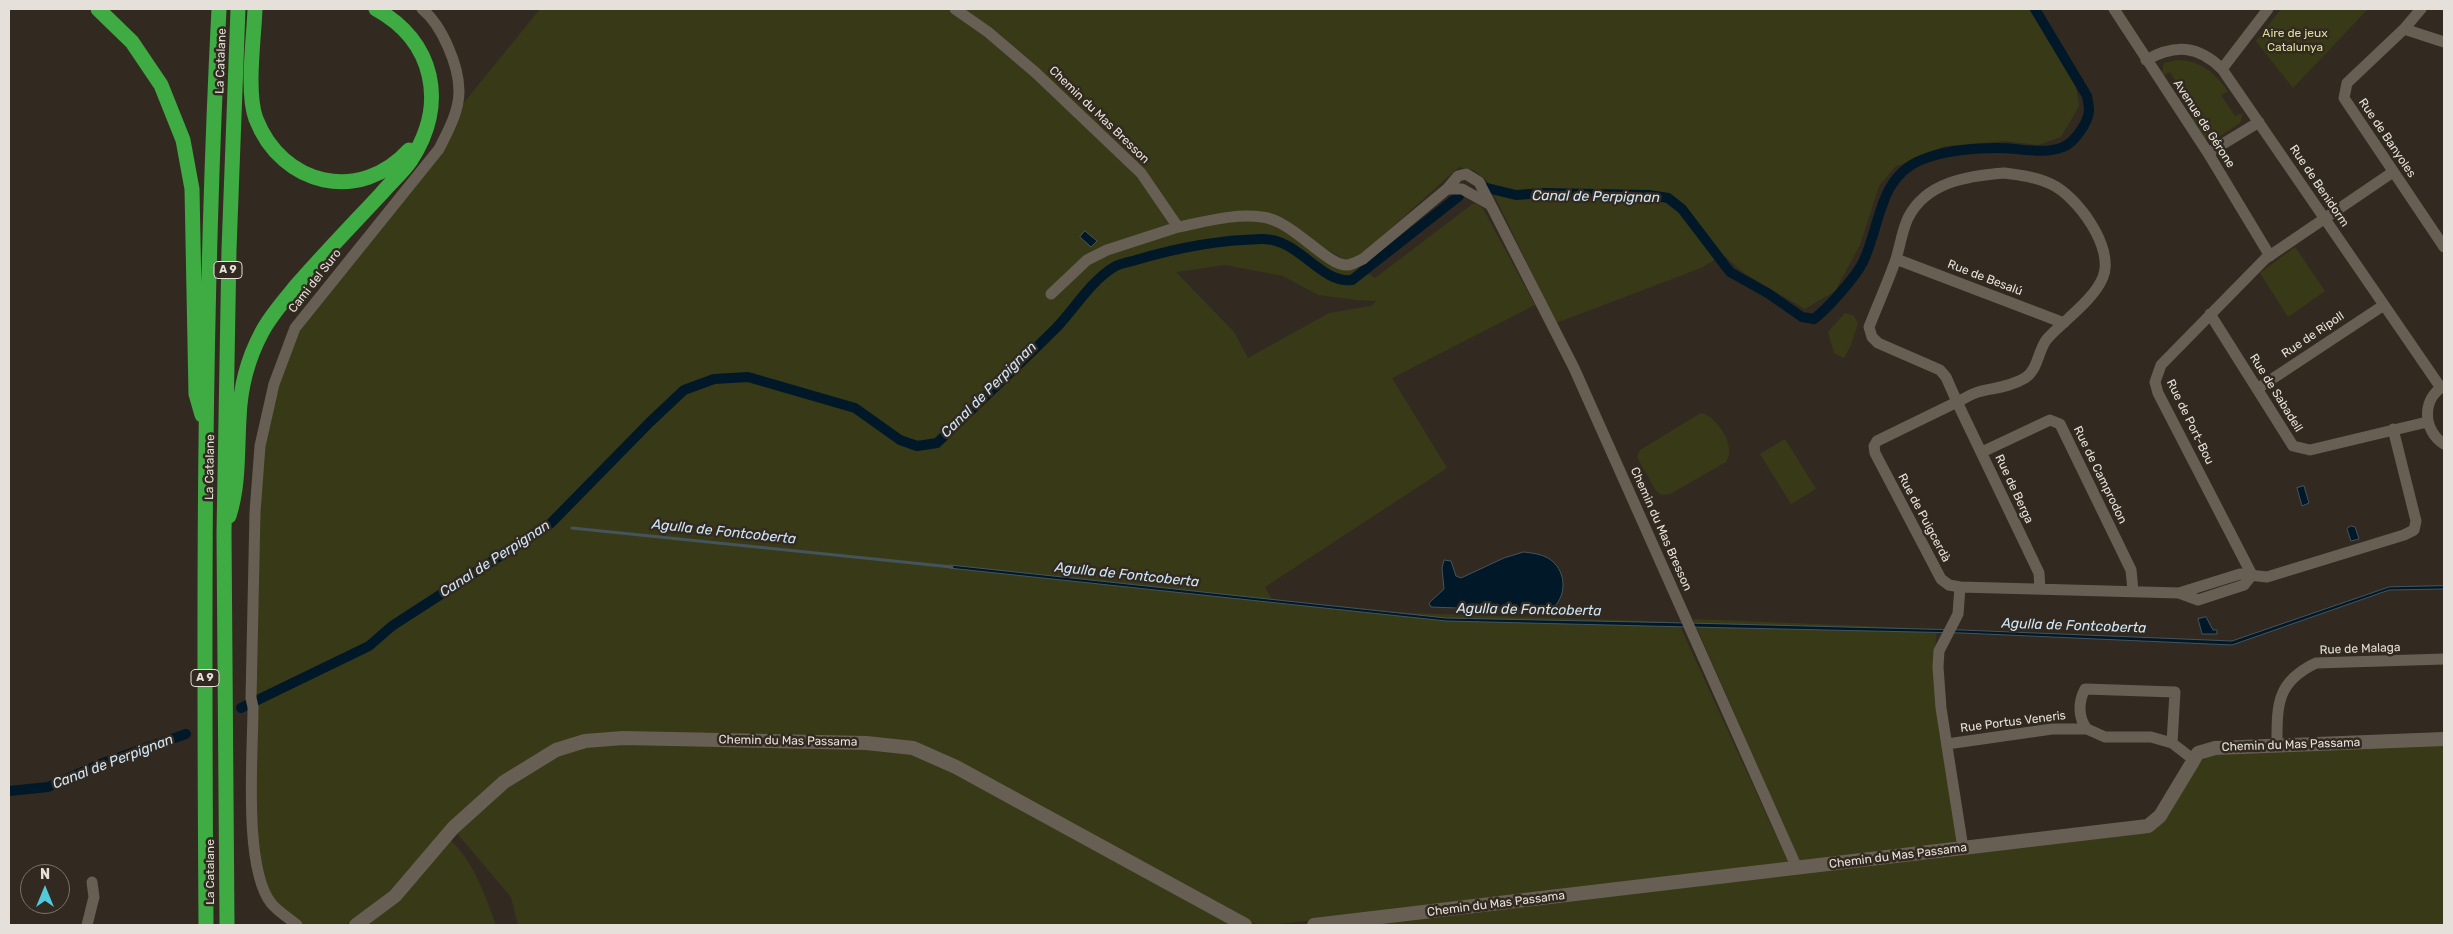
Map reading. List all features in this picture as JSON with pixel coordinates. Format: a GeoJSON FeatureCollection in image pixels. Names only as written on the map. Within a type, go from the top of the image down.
{"type":"FeatureCollection","features":[{"type":"Feature","properties":{"kind":"highway"},"geometry":{"type":"LineString","coordinates":[[98,9],[132,42],[162,85],[183,140],[192,199],[196,394],[206,430]]}},
{"type":"Feature","properties":{"kind":"highway","name":"La Catalane"},"geometry":{"type":"LineString","coordinates":[[206,925],[204,660],[206,430],[219,9]]}},
{"type":"Feature","properties":{"kind":"highway","name":"La Catalane"},"geometry":{"type":"LineString","coordinates":[[227,925],[224,532],[229,250],[238,9]]}},
{"type":"Feature","properties":{"kind":"highway"},"geometry":{"type":"LineString","coordinates":[[255,9],[252,84],[255,117],[267,143],[278,156],[298,172],[330,181],[354,182],[375,176],[400,160],[424,134]]}},
{"type":"Feature","properties":{"kind":"highway"},"geometry":{"type":"LineString","coordinates":[[224,532],[236,496],[239,416],[244,382],[250,359],[263,331],[278,308],[308,273],[411,160],[424,134],[431,110],[430,74],[423,54],[408,32],[391,17],[376,9]]}},
{"type":"Feature","properties":{"kind":"street","name":"Cami del Suro"},"geometry":{"type":"LineString","coordinates":[[297,925],[270,903],[256,868],[252,830],[255,512],[260,446],[274,384],[295,328],[439,149],[454,122],[459,91],[450,47],[422,9]]}},
{"type":"Feature","properties":{"kind":"street","name":"Chemin du Mas Bresson"},"geometry":{"type":"LineString","coordinates":[[955,9],[988,32],[1036,73],[1141,173],[1178,227],[1217,219],[1262,217],[1283,223],[1336,263],[1348,264],[1363,259],[1447,189],[1458,176],[1466,174],[1473,176],[1479,182],[1574,368],[1797,868]]}},
{"type":"Feature","properties":{"kind":"street","name":"Avenue de Gérone"},"geometry":{"type":"LineString","coordinates":[[2114,9],[2208,153],[2270,256]]}},
{"type":"Feature","properties":{"kind":"street"},"geometry":{"type":"LineString","coordinates":[[2222,69],[2268,9]]}},
{"type":"Feature","properties":{"kind":"street","name":"Rue de Banyoles"},"geometry":{"type":"LineString","coordinates":[[2421,9],[2347,83],[2344,90],[2344,98],[2349,109],[2444,246]]}},
{"type":"Feature","properties":{"kind":"street"},"geometry":{"type":"LineString","coordinates":[[2404,28],[2444,42]]}},
{"type":"Feature","properties":{"kind":"street","name":"Rue de Benidorm"},"geometry":{"type":"LineString","coordinates":[[2146,60],[2165,50],[2182,49],[2200,53],[2222,69],[2443,387]]}},
{"type":"Feature","properties":{"kind":"street"},"geometry":{"type":"LineString","coordinates":[[2208,153],[2259,122]]}},
{"type":"Feature","properties":{"kind":"street","name":"Rue de Port-Bou"},"geometry":{"type":"LineString","coordinates":[[2252,575],[2158,393],[2155,382],[2161,364],[2270,256],[2393,172]]}},
{"type":"Feature","properties":{"kind":"street","name":"Rue de Berga"},"geometry":{"type":"LineString","coordinates":[[1957,402],[1976,393],[2004,388],[2026,378],[2046,341],[2098,287],[2106,268],[2105,254],[2084,212],[2073,199],[2053,184],[2034,177],[2004,173],[1975,175],[1947,183],[1926,195],[1907,219],[1896,259],[1869,327],[1872,337],[1878,343],[1940,370],[1946,378],[1957,402],[1982,452],[2039,573],[2040,589]]}},
{"type":"Feature","properties":{"kind":"street"},"geometry":{"type":"LineString","coordinates":[[1447,189],[1462,189],[1490,205]]}},
{"type":"Feature","properties":{"kind":"street"},"geometry":{"type":"LineString","coordinates":[[1051,294],[1087,260],[1107,250],[1178,227]]}},
{"type":"Feature","properties":{"kind":"street","name":"Rue de Besalú"},"geometry":{"type":"LineString","coordinates":[[1896,259],[2064,323]]}},
{"type":"Feature","properties":{"kind":"street","name":"Rue de Ripoll"},"geometry":{"type":"LineString","coordinates":[[2257,389],[2384,304]]}},
{"type":"Feature","properties":{"kind":"street","name":"Rue de Sabadell"},"geometry":{"type":"LineString","coordinates":[[2210,314],[2288,441],[2300,449],[2310,450],[2427,422]]}},
{"type":"Feature","properties":{"kind":"street"},"geometry":{"type":"LineString","coordinates":[[2443,387],[2429,404],[2427,422],[2432,433],[2444,444]]}},
{"type":"Feature","properties":{"kind":"street","name":"Rue de Puigcerdà"},"geometry":{"type":"LineString","coordinates":[[1957,402],[1877,441],[1874,446],[1875,453],[1942,579],[1949,585],[1960,587],[2179,593],[2198,600],[2244,585],[2252,575]]}},
{"type":"Feature","properties":{"kind":"street","name":"Rue de Camprodon"},"geometry":{"type":"LineString","coordinates":[[1982,452],[2050,420],[2060,424],[2131,570],[2133,591]]}},
{"type":"Feature","properties":{"kind":"street"},"geometry":{"type":"LineString","coordinates":[[2252,575],[2267,577],[2404,535],[2414,530],[2416,520],[2392,429]]}},
{"type":"Feature","properties":{"kind":"street"},"geometry":{"type":"LineString","coordinates":[[1960,587],[1958,614],[1952,627],[1944,637],[1939,651],[1938,667],[1947,744],[1963,848]]}},
{"type":"Feature","properties":{"kind":"street","name":"Rue de Malaga"},"geometry":{"type":"LineString","coordinates":[[2277,745],[2280,698],[2289,681],[2300,671],[2316,664],[2444,659]]}},
{"type":"Feature","properties":{"kind":"street"},"geometry":{"type":"LineString","coordinates":[[2087,729],[2082,723],[2080,709],[2085,689],[2175,692],[2172,743]]}},
{"type":"Feature","properties":{"kind":"street","name":"Rue Portus Veneris"},"geometry":{"type":"LineString","coordinates":[[1947,744],[2052,729],[2087,729],[2105,736],[2151,737],[2172,743],[2194,760]]}},
{"type":"Feature","properties":{"kind":"street","name":"Chemin du Mas Passama"},"geometry":{"type":"LineString","coordinates":[[356,925],[395,896],[453,828],[504,782],[556,750],[585,741],[623,738],[866,743],[913,748],[956,767],[1245,925]]}},
{"type":"Feature","properties":{"kind":"street","name":"Chemin du Mas Passama"},"geometry":{"type":"LineString","coordinates":[[1314,925],[2148,826],[2160,816],[2198,753],[2216,748],[2444,739]]}},
{"type":"Feature","properties":{"kind":"street"},"geometry":{"type":"LineString","coordinates":[[87,925],[94,897],[92,882]]}},
{"type":"Feature","properties":{"kind":"green space"},"geometry":{"type":"Polygon","coordinates":[[[540,9],[948,9],[985,35],[1033,77],[1137,176],[1176,232],[1230,221],[1263,222],[1304,237],[1375,278],[1474,203],[1482,207],[1535,305],[1392,378],[1447,468],[1265,587],[1272,600],[1410,613],[1678,622],[1789,864],[1270,925],[1250,923],[958,762],[866,738],[554,745],[391,892],[351,922],[343,925],[304,925],[274,900],[260,867],[257,829],[255,697],[260,512],[265,446],[278,386],[299,330],[443,152],[458,123],[462,105],[540,9]],[[1225,265],[1176,272],[1234,332],[1248,358],[1329,313],[1371,306],[1376,301],[1318,295],[1283,276],[1225,265]]]}},
{"type":"Feature","properties":{"kind":"green space"},"geometry":{"type":"Polygon","coordinates":[[[963,9],[2029,9],[2075,81],[2079,106],[2061,137],[2038,145],[2004,141],[1945,146],[1895,167],[1879,186],[1860,245],[1835,291],[1805,309],[1744,273],[1723,255],[1701,268],[1556,323],[1488,182],[1474,170],[1459,167],[1361,255],[1347,261],[1338,259],[1285,219],[1262,212],[1180,222],[1144,170],[963,9]]]}},
{"type":"Feature","properties":{"kind":"green space","name":"Aire de jeux Catalunya"},"geometry":{"type":"Polygon","coordinates":[[[2281,9],[2368,9],[2293,88],[2256,41],[2281,9]]]}},
{"type":"Feature","properties":{"kind":"green space"},"geometry":{"type":"Polygon","coordinates":[[[2177,60],[2200,65],[2218,78],[2228,91],[2221,95],[2235,116],[2243,113],[2240,123],[2214,140],[2205,139],[2191,118],[2197,114],[2170,72],[2164,75],[2162,72],[2164,63],[2177,60]]]}},
{"type":"Feature","properties":{"kind":"green space"},"geometry":{"type":"Polygon","coordinates":[[[2295,247],[2325,291],[2288,317],[2260,273],[2295,247]]]}},
{"type":"Feature","properties":{"kind":"green space"},"geometry":{"type":"Polygon","coordinates":[[[1845,313],[1854,316],[1858,323],[1851,345],[1844,358],[1834,353],[1828,332],[1845,313]]]}},
{"type":"Feature","properties":{"kind":"green space"},"geometry":{"type":"Polygon","coordinates":[[[1701,413],[1713,420],[1724,433],[1729,448],[1729,456],[1726,462],[1670,494],[1662,495],[1656,491],[1637,457],[1640,450],[1701,413]]]}},
{"type":"Feature","properties":{"kind":"green space"},"geometry":{"type":"Polygon","coordinates":[[[1785,439],[1816,489],[1791,504],[1760,454],[1785,439]]]}},
{"type":"Feature","properties":{"kind":"green space"},"geometry":{"type":"Polygon","coordinates":[[[1693,619],[1937,629],[1935,651],[1957,842],[1800,863],[1693,619]]]}},
{"type":"Feature","properties":{"kind":"green space"},"geometry":{"type":"Polygon","coordinates":[[[623,743],[865,748],[911,753],[953,772],[1234,925],[518,925],[511,897],[456,832],[515,781],[531,770],[565,752],[584,746],[623,743]]]}},
{"type":"Feature","properties":{"kind":"green space"},"geometry":{"type":"Polygon","coordinates":[[[2444,743],[2444,925],[1357,925],[2149,832],[2198,764],[2209,756],[2228,751],[2444,743]]]}},
{"type":"Feature","properties":{"kind":"green space"},"geometry":{"type":"Polygon","coordinates":[[[450,840],[466,858],[472,869],[496,925],[365,925],[450,840]]]}},
{"type":"Feature","properties":{"kind":"water"},"geometry":{"type":"Polygon","coordinates":[[[1085,231],[1097,241],[1091,247],[1080,237],[1085,231]]]}},
{"type":"Feature","properties":{"kind":"water"},"geometry":{"type":"Polygon","coordinates":[[[2304,486],[2309,503],[2302,506],[2297,488],[2304,486]]]}},
{"type":"Feature","properties":{"kind":"water"},"geometry":{"type":"Polygon","coordinates":[[[2351,526],[2355,527],[2359,539],[2351,541],[2347,529],[2351,526]]]}},
{"type":"Feature","properties":{"kind":"water"},"geometry":{"type":"Polygon","coordinates":[[[1524,552],[1548,558],[1558,568],[1563,582],[1563,589],[1558,602],[1553,608],[1534,611],[1431,607],[1429,603],[1444,589],[1442,568],[1444,560],[1451,561],[1456,576],[1461,578],[1504,558],[1524,552]]]}},
{"type":"Feature","properties":{"kind":"water"},"geometry":{"type":"Polygon","coordinates":[[[950,565],[1446,618],[1687,623],[1689,627],[1446,621],[949,568],[950,565]]]}},
{"type":"Feature","properties":{"kind":"water"},"geometry":{"type":"Polygon","coordinates":[[[2444,586],[2444,589],[2389,590],[2232,645],[1962,633],[1691,627],[1689,623],[1962,630],[2232,641],[2389,587],[2444,586]]]}},
{"type":"Feature","properties":{"kind":"water"},"geometry":{"type":"Polygon","coordinates":[[[2206,617],[2213,630],[2217,630],[2217,634],[2202,634],[2198,619],[2206,617]]]}},
{"type":"Feature","properties":{"kind":"waterway","name":"Canal de Perpignan"},"geometry":{"type":"LineString","coordinates":[[1487,188],[1516,195],[1544,193],[1649,195],[1668,198],[1682,209],[1730,272],[1769,294],[1802,317],[1814,319],[1841,292],[1859,269],[1869,248],[1888,190],[1896,178],[1907,168],[1921,160],[1959,150],[1999,148],[2048,151],[2067,145],[2080,132],[2088,116],[2087,96],[2035,9]]}},
{"type":"Feature","properties":{"kind":"waterway","name":"Canal de Perpignan"},"geometry":{"type":"LineString","coordinates":[[241,708],[369,646],[392,626],[551,523],[684,390],[714,379],[748,377],[855,408],[900,440],[917,446],[937,443],[1057,327],[1098,280],[1116,266],[1198,245],[1262,239],[1275,241],[1287,246],[1330,275],[1340,279],[1352,280],[1459,196]]}},
{"type":"Feature","properties":{"kind":"waterway","name":"Agulla de Fontcoberta"},"geometry":{"type":"LineString","coordinates":[[572,528],[952,567]]}},
{"type":"Feature","properties":{"kind":"waterway","name":"Canal de Perpignan"},"geometry":{"type":"LineString","coordinates":[[9,791],[48,787],[100,764],[186,734]]}}]}
